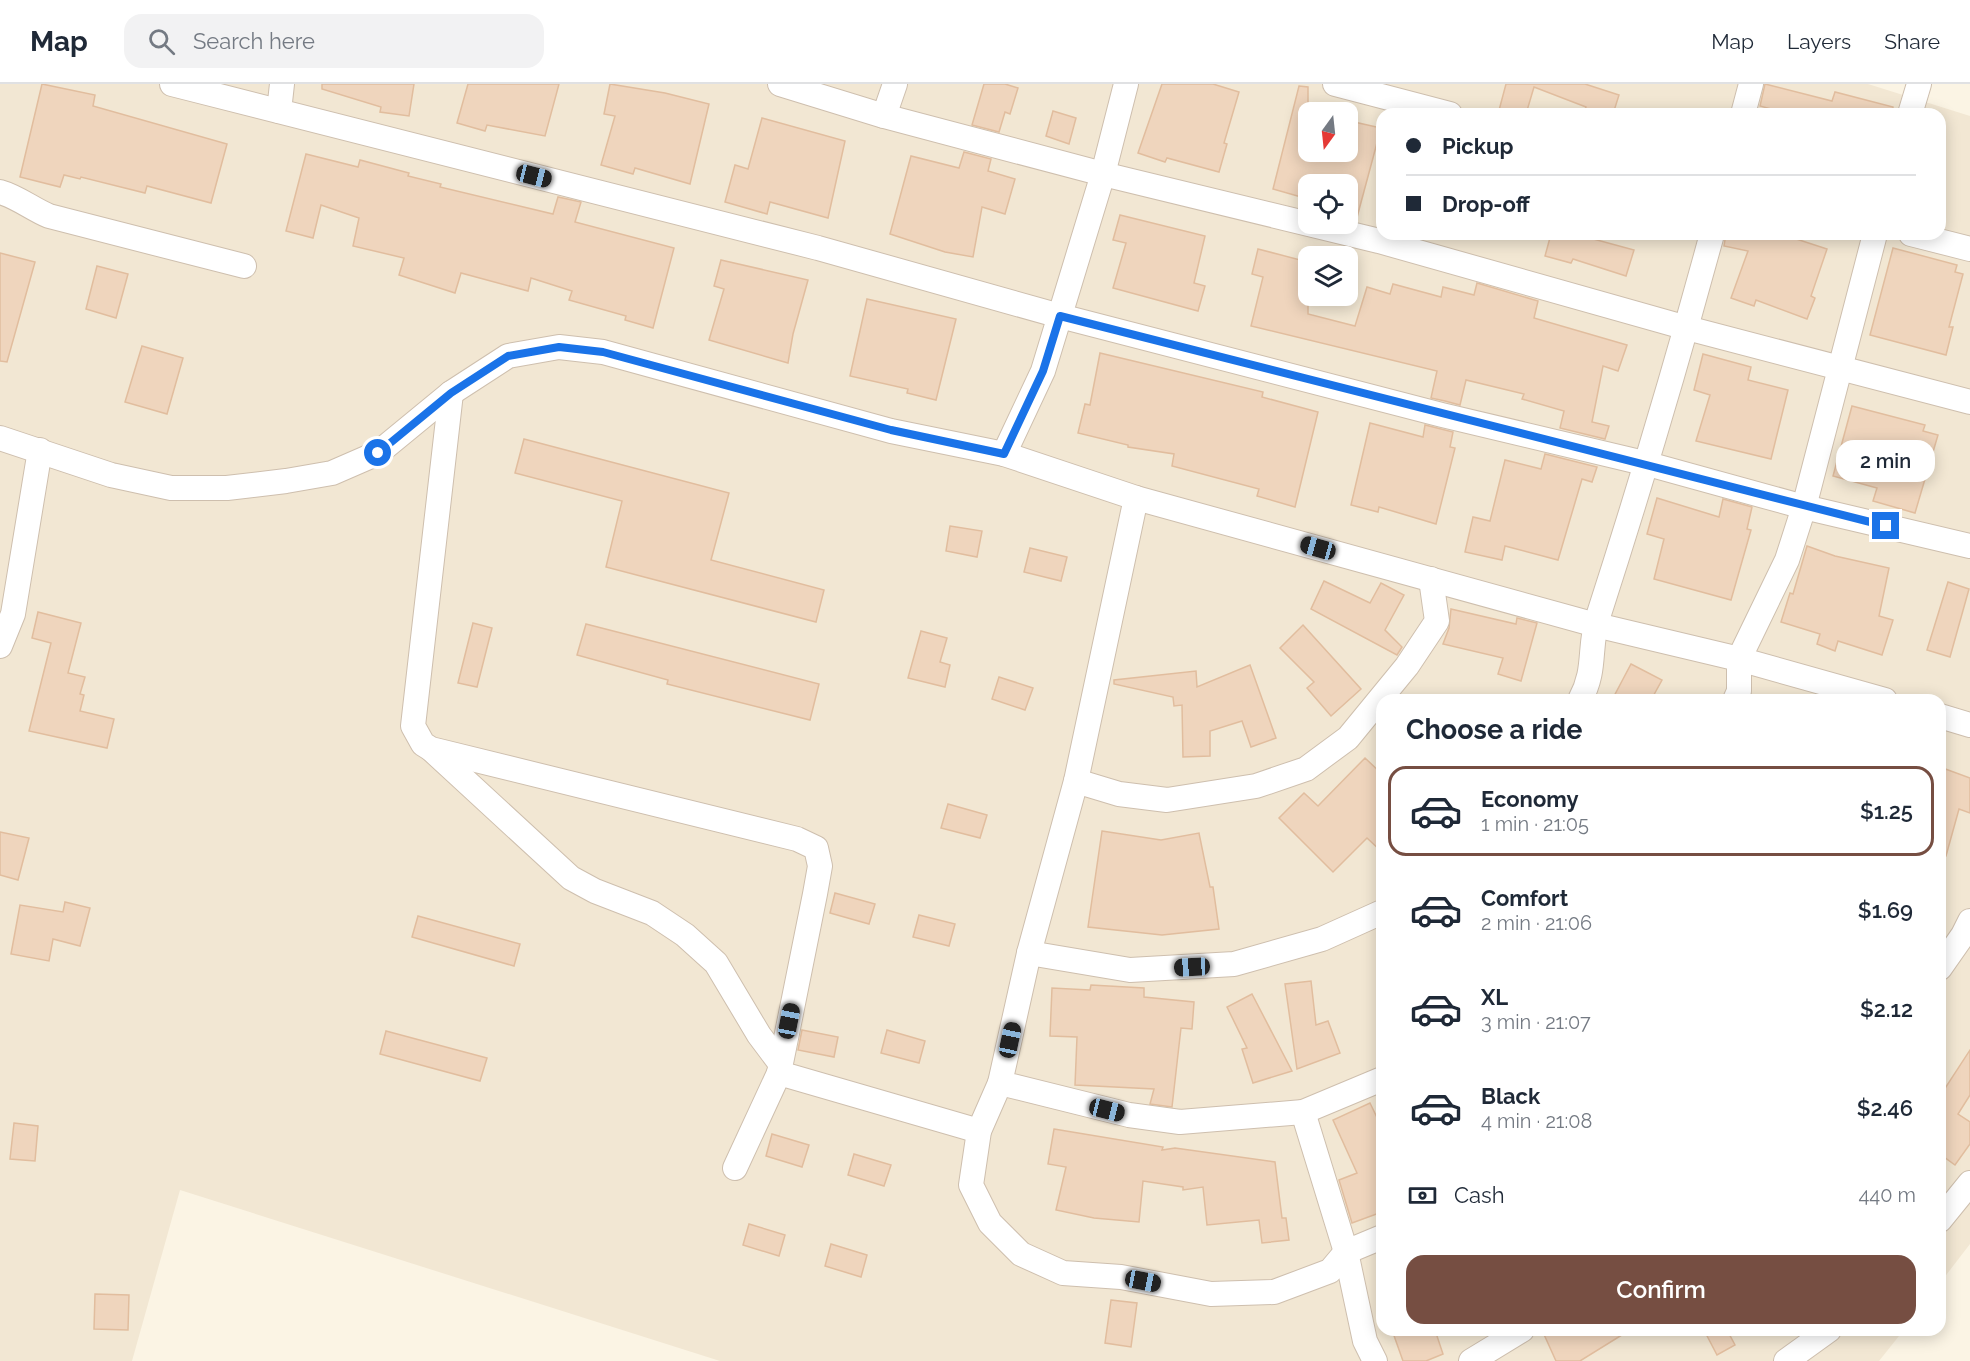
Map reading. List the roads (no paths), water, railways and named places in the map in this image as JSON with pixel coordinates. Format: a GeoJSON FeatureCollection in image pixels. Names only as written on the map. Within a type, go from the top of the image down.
{"type":"FeatureCollection","features":[{"type":"Feature","properties":{"kind":"street"},"geometry":{"type":"LineString","coordinates":[[172,84],[818,248],[1060,316],[1442,415],[1648,464],[1804,507],[1970,546]]}},
{"type":"Feature","properties":{"kind":"street"},"geometry":{"type":"LineString","coordinates":[[279,111],[282,84]]}},
{"type":"Feature","properties":{"kind":"street"},"geometry":{"type":"LineString","coordinates":[[780,84],[884,116],[1103,174],[1379,241],[1687,328],[1842,366],[1970,402]]}},
{"type":"Feature","properties":{"kind":"street"},"geometry":{"type":"LineString","coordinates":[[884,116],[895,84]]}},
{"type":"Feature","properties":{"kind":"street"},"geometry":{"type":"LineString","coordinates":[[1004,454],[1043,371],[1103,174],[1126,84]]}},
{"type":"Feature","properties":{"kind":"street"},"geometry":{"type":"LineString","coordinates":[[1335,84],[1427,108]]}},
{"type":"Feature","properties":{"kind":"street"},"geometry":{"type":"LineString","coordinates":[[1745,108],[1751,84]]}},
{"type":"Feature","properties":{"kind":"street"},"geometry":{"type":"LineString","coordinates":[[1912,108],[1919,84]]}},
{"type":"Feature","properties":{"kind":"street"},"geometry":{"type":"LineString","coordinates":[[0,192],[21,200],[31,208],[49,216],[244,266]]}},
{"type":"Feature","properties":{"kind":"street"},"geometry":{"type":"LineString","coordinates":[[1583,694],[1590,682],[1596,624],[1648,464],[1710,240]]}},
{"type":"Feature","properties":{"kind":"street"},"geometry":{"type":"LineString","coordinates":[[1738,694],[1738,659],[1787,560],[1804,507],[1874,240]]}},
{"type":"Feature","properties":{"kind":"street"},"geometry":{"type":"LineString","coordinates":[[1935,240],[1970,249]]}},
{"type":"Feature","properties":{"kind":"street"},"geometry":{"type":"LineString","coordinates":[[0,438],[111,475],[171,488],[227,488],[286,481],[332,473],[378,453],[451,393],[508,356],[559,347],[603,352],[891,430],[1004,454],[1136,498],[1861,694]]}},
{"type":"Feature","properties":{"kind":"street"},"geometry":{"type":"LineString","coordinates":[[451,393],[413,726],[423,744],[571,878],[595,891],[652,913],[685,935],[716,963],[779,1068],[979,1131]]}},
{"type":"Feature","properties":{"kind":"street"},"geometry":{"type":"LineString","coordinates":[[0,646],[13,614],[40,450]]}},
{"type":"Feature","properties":{"kind":"street"},"geometry":{"type":"LineString","coordinates":[[1136,498],[1076,781],[1029,953],[1000,1083],[979,1131],[971,1185],[990,1223],[1021,1254],[1063,1273],[1121,1277],[1211,1294],[1274,1292],[1330,1272],[1347,1252],[1376,1240]]}},
{"type":"Feature","properties":{"kind":"street"},"geometry":{"type":"LineString","coordinates":[[1384,694],[1407,666],[1437,621],[1431,579]]}},
{"type":"Feature","properties":{"kind":"street"},"geometry":{"type":"LineString","coordinates":[[1076,781],[1119,794],[1167,800],[1256,786],[1306,768],[1348,738],[1376,704]]}},
{"type":"Feature","properties":{"kind":"street"},"geometry":{"type":"LineString","coordinates":[[1946,718],[1970,724]]}},
{"type":"Feature","properties":{"kind":"street"},"geometry":{"type":"LineString","coordinates":[[431,749],[797,839],[816,848],[820,866],[779,1068],[735,1168]]}},
{"type":"Feature","properties":{"kind":"street"},"geometry":{"type":"LineString","coordinates":[[1029,953],[1130,970],[1234,964],[1322,939],[1376,915]]}},
{"type":"Feature","properties":{"kind":"street"},"geometry":{"type":"LineString","coordinates":[[1946,959],[1970,921]]}},
{"type":"Feature","properties":{"kind":"street"},"geometry":{"type":"LineString","coordinates":[[1000,1083],[1128,1115],[1180,1122],[1303,1112],[1376,1082]]}},
{"type":"Feature","properties":{"kind":"street"},"geometry":{"type":"LineString","coordinates":[[1303,1112],[1347,1252],[1365,1341],[1375,1361]]}},
{"type":"Feature","properties":{"kind":"street"},"geometry":{"type":"LineString","coordinates":[[1946,1213],[1970,1183]]}},
{"type":"Feature","properties":{"kind":"street"},"geometry":{"type":"LineString","coordinates":[[1471,1361],[1512,1336]]}},
{"type":"Feature","properties":{"kind":"street"},"geometry":{"type":"LineString","coordinates":[[1786,1361],[1821,1336]]}}]}
